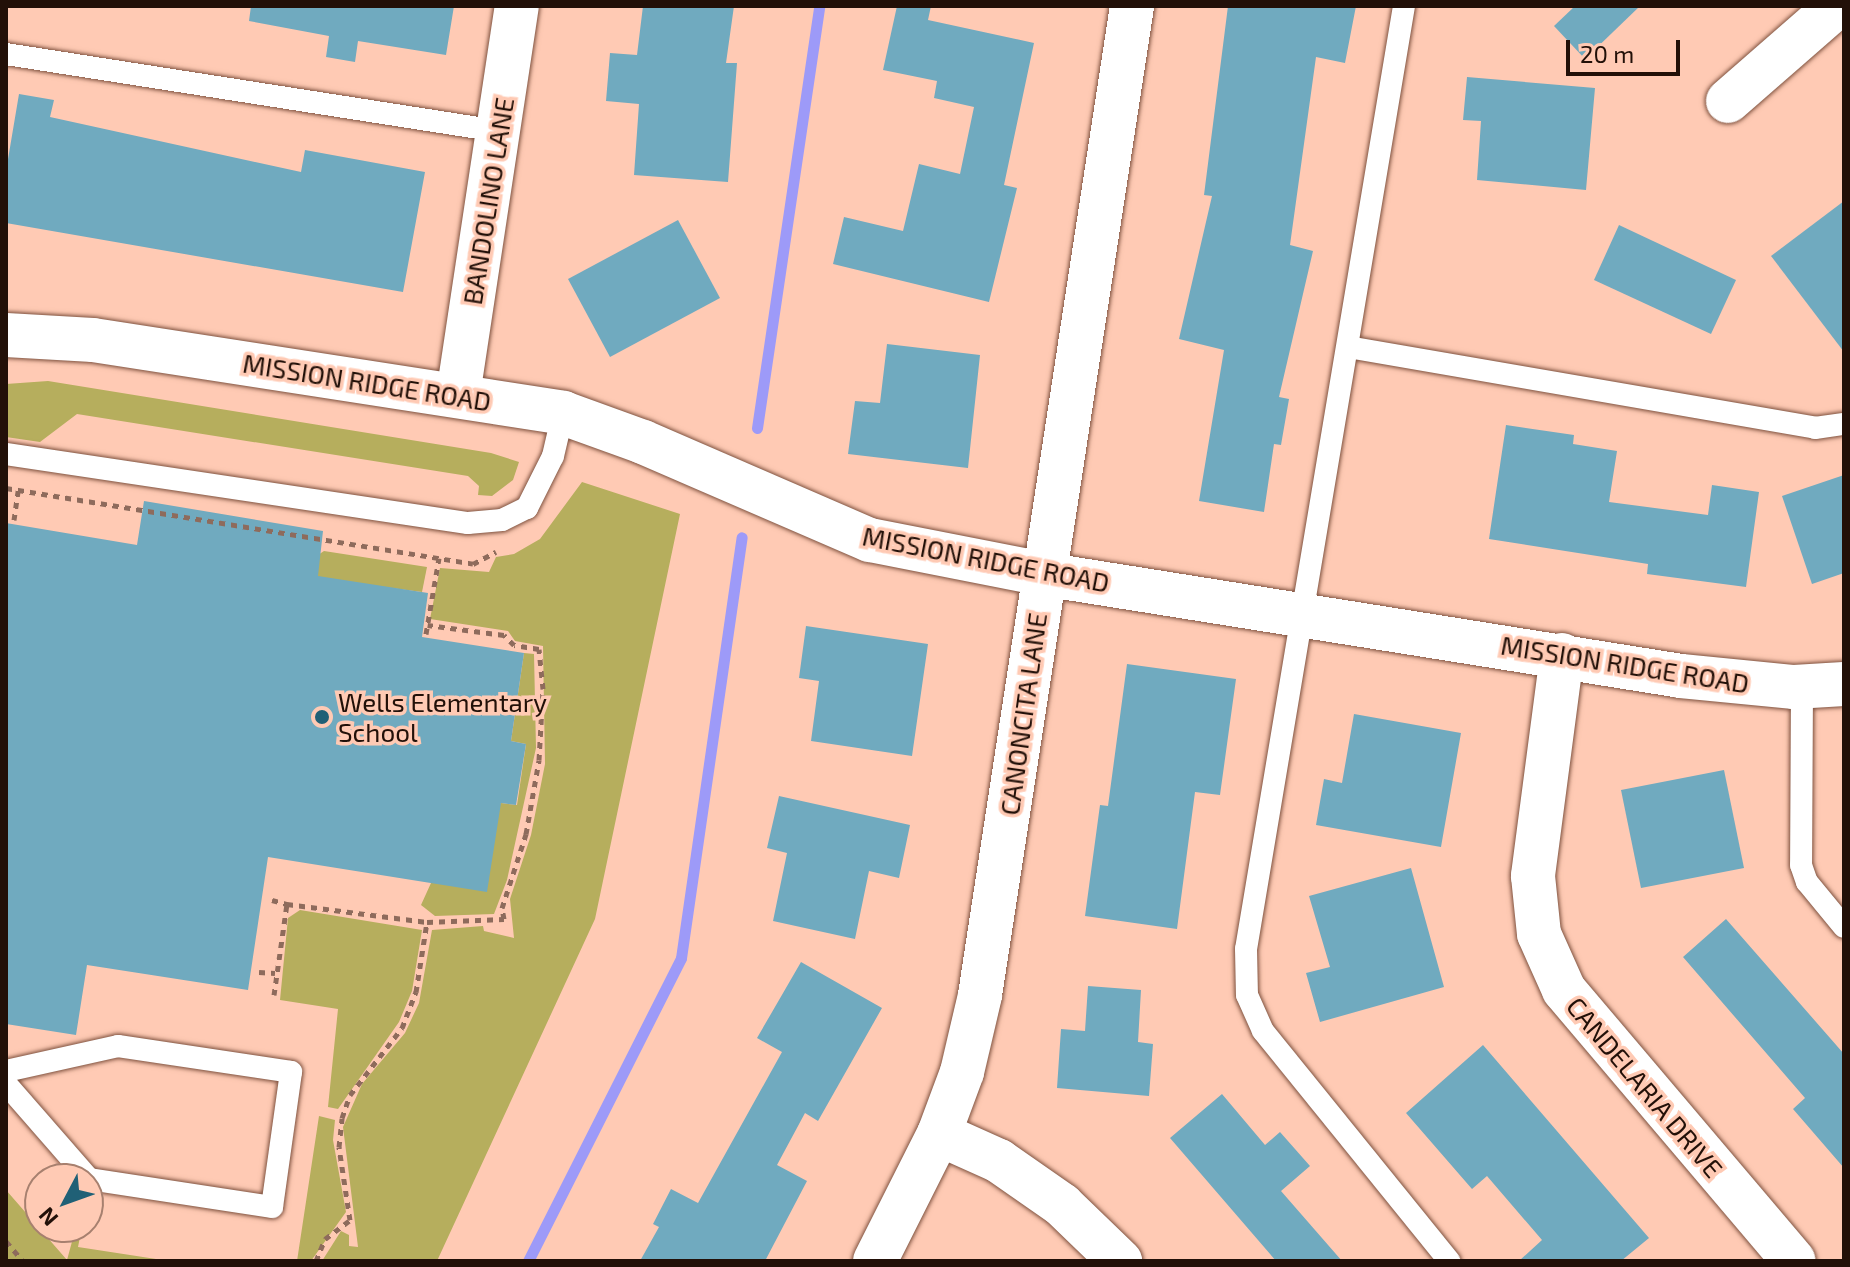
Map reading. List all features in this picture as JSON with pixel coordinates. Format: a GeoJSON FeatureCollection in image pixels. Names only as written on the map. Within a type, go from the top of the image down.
{"type":"FeatureCollection","features":[{"type":"Feature","properties":{"kind":"street","name":"BANDOLINO LANE"},"geometry":{"type":"LineString","coordinates":[[458,395],[517,6]]}},
{"type":"Feature","properties":{"kind":"street","name":"CANONCITA LANE"},"geometry":{"type":"LineString","coordinates":[[875,1261],[939,1134],[962,1072],[980,995],[1132,6]]}},
{"type":"Feature","properties":{"kind":"street"},"geometry":{"type":"LineString","coordinates":[[1728,101],[1837,6]]}},
{"type":"Feature","properties":{"kind":"street","name":"MISSION RIDGE ROAD"},"geometry":{"type":"LineString","coordinates":[[6,335],[93,340],[563,413],[643,442],[870,540],[1043,574],[1696,678],[1823,685]]}},
{"type":"Feature","properties":{"kind":"street","name":"CANDELARIA DRIVE"},"geometry":{"type":"LineString","coordinates":[[1562,655],[1533,876],[1539,934],[1564,990],[1794,1261]]}},
{"type":"Feature","properties":{"kind":"street"},"geometry":{"type":"LineString","coordinates":[[939,1134],[999,1161],[1062,1205],[1120,1261]]}},
{"type":"Feature","properties":{"kind":"lane"},"geometry":{"type":"LineString","coordinates":[[1404,6],[1246,949],[1247,995],[1263,1031],[1449,1261]]}},
{"type":"Feature","properties":{"kind":"lane"},"geometry":{"type":"LineString","coordinates":[[6,54],[499,131]]}},
{"type":"Feature","properties":{"kind":"lane"},"geometry":{"type":"LineString","coordinates":[[1348,347],[1815,428],[1844,424]]}},
{"type":"Feature","properties":{"kind":"lane"},"geometry":{"type":"LineString","coordinates":[[6,454],[468,523],[502,520],[527,508],[553,456],[563,413]]}},
{"type":"Feature","properties":{"kind":"lane"},"geometry":{"type":"LineString","coordinates":[[1823,685],[1801,865],[1807,882],[1844,927]]}},
{"type":"Feature","properties":{"kind":"lane"},"geometry":{"type":"LineString","coordinates":[[6,1071],[118,1046],[291,1072],[272,1207],[89,1179],[6,1084]]}},
{"type":"Feature","properties":{"kind":"path"},"geometry":{"type":"LineString","coordinates":[[14,520],[18,490]]}},
{"type":"Feature","properties":{"kind":"path"},"geometry":{"type":"LineString","coordinates":[[426,634],[439,558]]}},
{"type":"Feature","properties":{"kind":"path"},"geometry":{"type":"LineString","coordinates":[[272,900],[427,922],[504,919],[502,908],[526,834],[539,760],[543,689],[539,649],[514,645],[504,635],[428,625]]}},
{"type":"Feature","properties":{"kind":"path"},"geometry":{"type":"LineString","coordinates":[[274,995],[287,904]]}},
{"type":"Feature","properties":{"kind":"path"},"geometry":{"type":"LineString","coordinates":[[316,1261],[325,1239],[350,1220],[339,1147],[342,1118],[350,1095],[402,1028],[416,992],[427,922]]}},
{"type":"Feature","properties":{"kind":"path"},"geometry":{"type":"LineString","coordinates":[[259,972],[275,973]]}},
{"type":"Feature","properties":{"kind":"path"},"geometry":{"type":"LineString","coordinates":[[6,1241],[23,1261]]}},
{"type":"Feature","properties":{"kind":"shaded area"},"geometry":{"type":"Polygon","coordinates":[[[48,381],[491,453],[519,462],[513,480],[492,496],[478,495],[479,486],[468,476],[77,414],[40,442],[6,437],[6,384],[48,381]]]}},
{"type":"Feature","properties":{"kind":"shaded area"},"geometry":{"type":"Polygon","coordinates":[[[582,482],[680,514],[595,919],[437,1261],[322,1261],[341,1231],[349,1235],[349,1246],[358,1247],[343,1127],[362,1084],[405,1033],[419,1003],[432,930],[483,926],[484,931],[514,938],[510,899],[531,835],[545,764],[543,646],[515,641],[508,631],[430,619],[440,568],[489,572],[496,557],[514,554],[540,539],[582,482]]]}},
{"type":"Feature","properties":{"kind":"shaded area"},"geometry":{"type":"Polygon","coordinates":[[[324,551],[427,567],[422,592],[314,578],[318,555],[324,551]]]}},
{"type":"Feature","properties":{"kind":"shaded area"},"geometry":{"type":"Polygon","coordinates":[[[524,653],[534,654],[536,748],[507,880],[494,914],[435,916],[421,905],[431,883],[501,803],[517,805],[526,744],[511,741],[524,653]]]}},
{"type":"Feature","properties":{"kind":"shaded area"},"geometry":{"type":"Polygon","coordinates":[[[300,910],[422,930],[412,991],[399,1022],[338,1109],[328,1107],[338,1009],[280,1000],[288,918],[300,910]]]}},
{"type":"Feature","properties":{"kind":"shaded area"},"geometry":{"type":"Polygon","coordinates":[[[319,1116],[335,1120],[333,1140],[346,1212],[311,1261],[297,1261],[319,1116]]]}},
{"type":"Feature","properties":{"kind":"shaded area"},"geometry":{"type":"Polygon","coordinates":[[[6,1190],[24,1211],[24,1243],[52,1243],[67,1260],[72,1243],[79,1243],[78,1247],[169,1261],[6,1261],[6,1190]]]}},
{"type":"Feature","properties":{"kind":"building"},"geometry":{"type":"Polygon","coordinates":[[[251,6],[454,6],[446,55],[358,41],[355,62],[326,57],[329,36],[249,21],[251,6]]]}},
{"type":"Feature","properties":{"kind":"building"},"geometry":{"type":"Polygon","coordinates":[[[643,6],[734,6],[726,63],[737,63],[728,182],[634,175],[639,104],[606,101],[610,53],[637,55],[643,6]]]}},
{"type":"Feature","properties":{"kind":"building"},"geometry":{"type":"Polygon","coordinates":[[[897,6],[931,6],[928,20],[1034,43],[1004,185],[1017,188],[989,302],[833,264],[844,217],[903,231],[919,164],[960,174],[974,107],[934,98],[937,81],[883,70],[897,6]]]}},
{"type":"Feature","properties":{"kind":"building"},"geometry":{"type":"Polygon","coordinates":[[[1228,6],[1356,6],[1345,63],[1316,57],[1290,245],[1313,251],[1279,397],[1289,399],[1281,445],[1274,444],[1264,512],[1199,501],[1224,350],[1179,339],[1212,196],[1204,195],[1228,6]]]}},
{"type":"Feature","properties":{"kind":"building"},"geometry":{"type":"Polygon","coordinates":[[[1575,6],[1640,6],[1585,59],[1554,26],[1575,6]]]}},
{"type":"Feature","properties":{"kind":"building"},"geometry":{"type":"Polygon","coordinates":[[[1467,77],[1595,88],[1586,190],[1477,180],[1481,121],[1463,120],[1467,77]]]}},
{"type":"Feature","properties":{"kind":"building"},"geometry":{"type":"Polygon","coordinates":[[[19,94],[54,100],[50,117],[301,172],[305,150],[425,172],[403,292],[6,223],[6,171],[19,94]]]}},
{"type":"Feature","properties":{"kind":"building"},"geometry":{"type":"Polygon","coordinates":[[[1844,201],[1844,352],[1771,256],[1844,201]]]}},
{"type":"Feature","properties":{"kind":"building"},"geometry":{"type":"Polygon","coordinates":[[[678,220],[720,298],[610,357],[568,279],[678,220]]]}},
{"type":"Feature","properties":{"kind":"building"},"geometry":{"type":"Polygon","coordinates":[[[1619,225],[1736,280],[1711,334],[1594,280],[1619,225]]]}},
{"type":"Feature","properties":{"kind":"building"},"geometry":{"type":"Polygon","coordinates":[[[887,344],[980,355],[968,468],[848,454],[855,401],[880,403],[887,344]]]}},
{"type":"Feature","properties":{"kind":"building"},"geometry":{"type":"Polygon","coordinates":[[[1506,425],[1574,435],[1573,444],[1617,451],[1609,502],[1708,515],[1712,485],[1759,492],[1746,587],[1647,574],[1648,564],[1489,539],[1506,425]]]}},
{"type":"Feature","properties":{"kind":"building"},"geometry":{"type":"Polygon","coordinates":[[[1844,475],[1844,573],[1812,584],[1782,496],[1844,475]]]}},
{"type":"Feature","properties":{"kind":"building"},"geometry":{"type":"Polygon","coordinates":[[[144,501],[323,531],[318,576],[428,593],[422,637],[524,653],[511,741],[526,744],[516,805],[501,803],[487,892],[268,857],[248,990],[87,965],[76,1035],[6,1024],[6,523],[137,545],[144,501]]]}},
{"type":"Feature","properties":{"kind":"building"},"geometry":{"type":"Polygon","coordinates":[[[806,626],[928,644],[912,756],[811,741],[819,681],[799,678],[806,626]]]}},
{"type":"Feature","properties":{"kind":"building"},"geometry":{"type":"Polygon","coordinates":[[[1127,664],[1236,679],[1220,795],[1195,792],[1177,929],[1085,916],[1100,805],[1108,806],[1127,664]]]}},
{"type":"Feature","properties":{"kind":"building"},"geometry":{"type":"Polygon","coordinates":[[[1354,714],[1461,733],[1441,847],[1316,825],[1324,779],[1342,783],[1354,714]]]}},
{"type":"Feature","properties":{"kind":"building"},"geometry":{"type":"Polygon","coordinates":[[[1724,770],[1744,868],[1641,888],[1621,790],[1724,770]]]}},
{"type":"Feature","properties":{"kind":"building"},"geometry":{"type":"Polygon","coordinates":[[[779,796],[910,825],[899,878],[869,871],[855,939],[773,921],[787,853],[767,848],[779,796]]]}},
{"type":"Feature","properties":{"kind":"building"},"geometry":{"type":"Polygon","coordinates":[[[1411,868],[1444,987],[1320,1022],[1306,973],[1330,967],[1309,896],[1411,868]]]}},
{"type":"Feature","properties":{"kind":"building"},"geometry":{"type":"Polygon","coordinates":[[[1726,919],[1844,1054],[1844,1168],[1793,1109],[1805,1098],[1683,957],[1726,919]]]}},
{"type":"Feature","properties":{"kind":"building"},"geometry":{"type":"Polygon","coordinates":[[[801,962],[882,1008],[818,1121],[805,1113],[777,1165],[807,1181],[765,1261],[640,1261],[659,1227],[653,1224],[671,1189],[698,1203],[782,1052],[757,1038],[801,962]]]}},
{"type":"Feature","properties":{"kind":"building"},"geometry":{"type":"Polygon","coordinates":[[[1088,986],[1141,990],[1138,1042],[1153,1044],[1149,1096],[1057,1088],[1061,1029],[1085,1031],[1088,986]]]}},
{"type":"Feature","properties":{"kind":"building"},"geometry":{"type":"Polygon","coordinates":[[[1483,1045],[1649,1238],[1621,1261],[1519,1261],[1542,1240],[1487,1176],[1472,1189],[1406,1113],[1483,1045]]]}},
{"type":"Feature","properties":{"kind":"building"},"geometry":{"type":"Polygon","coordinates":[[[1222,1094],[1265,1145],[1280,1132],[1310,1166],[1281,1191],[1342,1261],[1276,1261],[1170,1138],[1222,1094]]]}},
{"type":"Feature","properties":{"kind":"waterway"},"geometry":{"type":"LineString","coordinates":[[757,428],[819,6]]}},
{"type":"Feature","properties":{"kind":"waterway"},"geometry":{"type":"LineString","coordinates":[[528,1261],[681,958],[742,537]]}},
{"type":"Feature","properties":{"kind":"place","name":"Wells Elementary School"},"geometry":{"type":"Point","coordinates":[322,717]}}]}
